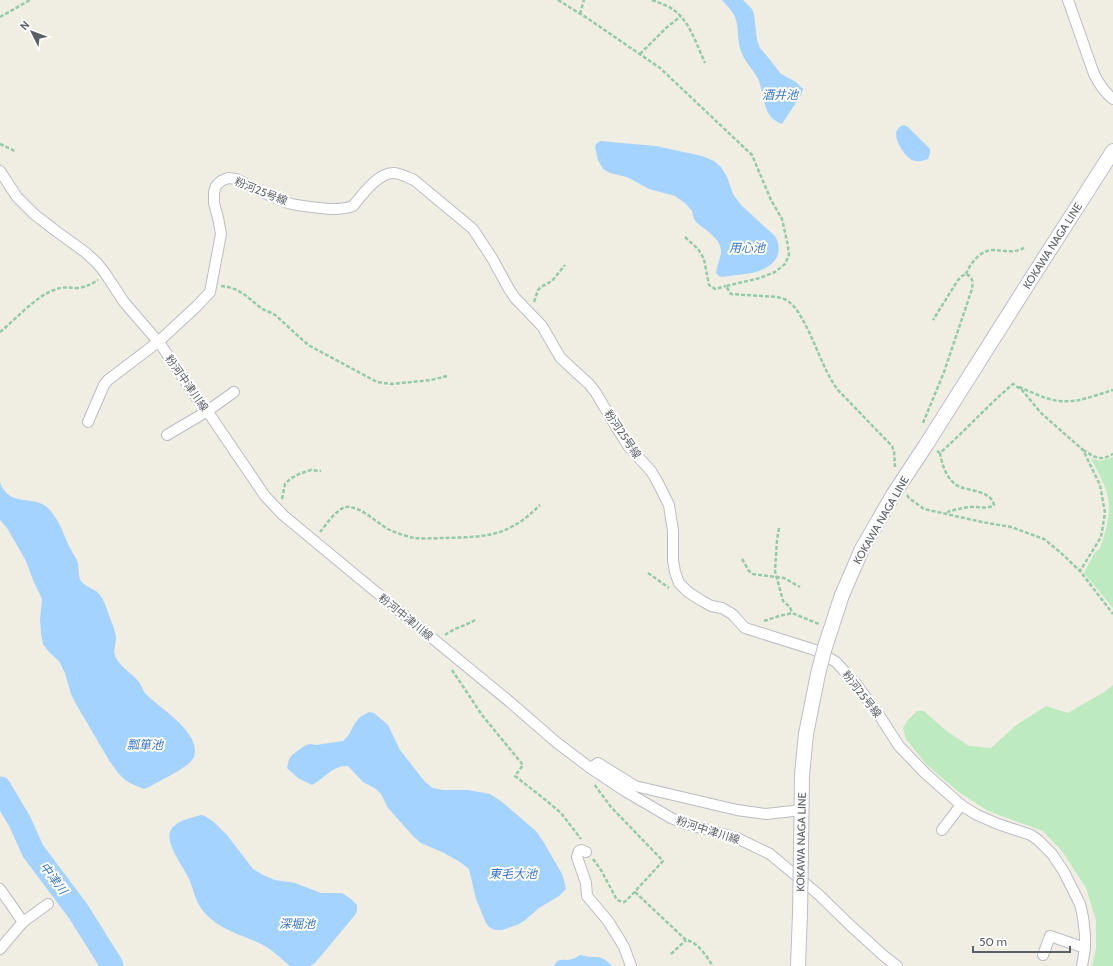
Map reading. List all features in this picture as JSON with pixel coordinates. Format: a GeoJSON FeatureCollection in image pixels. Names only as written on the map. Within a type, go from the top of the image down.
{"type":"FeatureCollection","features":[{"type":"Feature","properties":{"kind":"main road","name":"KOKAWA NAGA LINE"},"geometry":{"type":"LineString","coordinates":[[798,966],[802,775],[806,734],[818,674],[830,629],[842,595],[862,549],[893,495],[1113,151]]}},
{"type":"Feature","properties":{"kind":"street"},"geometry":{"type":"LineString","coordinates":[[1068,0],[1094,74],[1106,93],[1113,99]]}},
{"type":"Feature","properties":{"kind":"street","name":"粉河中津川線"},"geometry":{"type":"LineString","coordinates":[[0,171],[17,197],[34,214],[85,252],[97,263],[124,302],[158,342],[265,496],[283,515],[556,742],[591,768],[671,818],[683,823],[737,838],[770,854],[818,894],[851,926],[897,966]]}},
{"type":"Feature","properties":{"kind":"street","name":"粉河25号線"},"geometry":{"type":"LineString","coordinates":[[88,422],[104,385],[108,380],[158,342],[210,292],[221,234],[214,203],[214,192],[216,186],[221,181],[228,178],[236,179],[292,204],[336,209],[349,208],[353,206],[382,176],[392,173],[402,174],[414,180],[473,229],[492,258],[508,289],[542,326],[560,357],[589,384],[629,447],[651,471],[669,505],[673,531],[673,560],[675,572],[679,582],[688,592],[702,601],[711,606],[722,608],[732,614],[745,628],[815,650],[836,662],[856,684],[880,715],[899,746],[925,773],[961,805],[978,815],[998,824],[1031,835],[1038,840],[1052,854],[1064,872],[1080,904],[1085,935],[1085,948],[1082,966]]}},
{"type":"Feature","properties":{"kind":"street"},"geometry":{"type":"LineString","coordinates":[[167,435],[206,412],[234,392]]}},
{"type":"Feature","properties":{"kind":"street"},"geometry":{"type":"LineString","coordinates":[[591,768],[598,763],[635,786],[737,810],[766,814],[802,810]]}},
{"type":"Feature","properties":{"kind":"street"},"geometry":{"type":"LineString","coordinates":[[942,830],[961,805]]}},
{"type":"Feature","properties":{"kind":"street"},"geometry":{"type":"LineString","coordinates":[[586,852],[581,850],[576,857],[586,883],[586,896],[615,932],[624,947],[631,966]]}},
{"type":"Feature","properties":{"kind":"street"},"geometry":{"type":"LineString","coordinates":[[0,889],[23,922]]}},
{"type":"Feature","properties":{"kind":"street"},"geometry":{"type":"LineString","coordinates":[[0,949],[23,922],[48,904]]}},
{"type":"Feature","properties":{"kind":"street"},"geometry":{"type":"LineString","coordinates":[[1043,955],[1050,936],[1085,948]]}},
{"type":"Feature","properties":{"kind":"path"},"geometry":{"type":"LineString","coordinates":[[0,17],[30,0]]}},
{"type":"Feature","properties":{"kind":"path"},"geometry":{"type":"LineString","coordinates":[[558,0],[660,68],[752,155],[771,200],[782,219],[788,246],[788,255],[785,264],[775,272],[760,278],[716,289],[709,285],[704,259],[698,249],[685,237]]}},
{"type":"Feature","properties":{"kind":"path"},"geometry":{"type":"LineString","coordinates":[[580,14],[584,0]]}},
{"type":"Feature","properties":{"kind":"path"},"geometry":{"type":"LineString","coordinates":[[652,0],[674,10],[681,16],[686,23],[705,63]]}},
{"type":"Feature","properties":{"kind":"path"},"geometry":{"type":"LineString","coordinates":[[640,54],[666,28],[681,16]]}},
{"type":"Feature","properties":{"kind":"path"},"geometry":{"type":"LineString","coordinates":[[0,144],[15,151]]}},
{"type":"Feature","properties":{"kind":"path"},"geometry":{"type":"LineString","coordinates":[[933,320],[958,280],[966,274],[969,266],[978,256],[986,251],[993,250],[1009,252],[1019,251],[1024,248]]}},
{"type":"Feature","properties":{"kind":"path"},"geometry":{"type":"LineString","coordinates":[[528,311],[535,302],[538,290],[552,281],[564,265]]}},
{"type":"Feature","properties":{"kind":"path"},"geometry":{"type":"LineString","coordinates":[[945,513],[971,506],[984,508],[992,507],[994,505],[993,501],[985,494],[958,486],[951,480],[942,464],[940,453],[929,440],[923,424],[944,372],[972,289],[972,279],[966,274]]}},
{"type":"Feature","properties":{"kind":"path"},"geometry":{"type":"LineString","coordinates":[[0,332],[28,307],[52,290],[62,287],[79,288],[90,285],[106,275]]}},
{"type":"Feature","properties":{"kind":"path"},"geometry":{"type":"LineString","coordinates":[[212,285],[224,286],[240,291],[262,309],[275,315],[310,346],[377,382],[392,384],[431,380],[446,376]]}},
{"type":"Feature","properties":{"kind":"path"},"geometry":{"type":"LineString","coordinates":[[726,286],[731,294],[783,298],[798,311],[808,329],[830,379],[837,390],[892,446],[894,451],[896,474]]}},
{"type":"Feature","properties":{"kind":"path"},"geometry":{"type":"LineString","coordinates":[[940,453],[1013,384]]}},
{"type":"Feature","properties":{"kind":"path"},"geometry":{"type":"LineString","coordinates":[[1013,384],[1049,399],[1061,401],[1080,400],[1113,390]]}},
{"type":"Feature","properties":{"kind":"path"},"geometry":{"type":"LineString","coordinates":[[1013,384],[1022,390],[1041,413],[1083,450],[1091,455],[1103,458],[1113,454]]}},
{"type":"Feature","properties":{"kind":"path"},"geometry":{"type":"LineString","coordinates":[[1080,571],[1101,537],[1105,513],[1100,485],[1083,450]]}},
{"type":"Feature","properties":{"kind":"path"},"geometry":{"type":"LineString","coordinates":[[283,515],[281,500],[285,484],[299,474],[311,470],[321,472]]}},
{"type":"Feature","properties":{"kind":"path"},"geometry":{"type":"LineString","coordinates":[[906,492],[909,498],[924,509],[1011,527],[1044,539],[1080,571],[1113,614]]}},
{"type":"Feature","properties":{"kind":"path"},"geometry":{"type":"LineString","coordinates":[[314,540],[336,513],[346,507],[353,507],[360,510],[378,523],[400,534],[425,538],[471,537],[494,534],[513,526],[540,505]]}},
{"type":"Feature","properties":{"kind":"path"},"geometry":{"type":"LineString","coordinates":[[779,528],[775,571],[783,600],[790,607],[792,613]]}},
{"type":"Feature","properties":{"kind":"path"},"geometry":{"type":"LineString","coordinates":[[742,559],[748,571],[753,574],[784,578],[800,586]]}},
{"type":"Feature","properties":{"kind":"path"},"geometry":{"type":"LineString","coordinates":[[758,622],[792,613],[830,629]]}},
{"type":"Feature","properties":{"kind":"path"},"geometry":{"type":"LineString","coordinates":[[438,643],[451,630],[468,625],[475,620]]}},
{"type":"Feature","properties":{"kind":"path"},"geometry":{"type":"LineString","coordinates":[[452,669],[482,715],[523,765],[516,776],[561,813],[587,848],[586,852],[596,862],[617,900],[624,902],[663,861],[611,807],[596,787],[590,776],[591,768]]}},
{"type":"Feature","properties":{"kind":"path"},"geometry":{"type":"LineString","coordinates":[[635,892],[686,940],[695,944],[713,966]]}},
{"type":"Feature","properties":{"kind":"path"},"geometry":{"type":"LineString","coordinates":[[671,954],[686,940]]}},
{"type":"Feature","properties":{"kind":"green space"},"geometry":{"type":"Polygon","coordinates":[[[1113,457],[1113,608],[1084,573],[1095,552],[1100,549],[1109,513],[1109,500],[1100,475],[1091,458],[1100,461],[1113,457]]]}},
{"type":"Feature","properties":{"kind":"green space"},"geometry":{"type":"Polygon","coordinates":[[[1113,685],[1113,966],[1092,966],[1096,949],[1096,920],[1086,888],[1062,851],[1043,831],[988,811],[956,790],[926,764],[906,739],[903,728],[907,721],[917,711],[924,711],[944,729],[969,746],[991,748],[1015,726],[1046,706],[1068,713],[1113,685]]]}},
{"type":"Feature","properties":{"kind":"water","name":"酒井池"},"geometry":{"type":"Polygon","coordinates":[[[722,0],[743,0],[752,9],[757,40],[760,48],[781,74],[796,82],[803,89],[801,95],[782,124],[770,116],[767,110],[760,83],[741,51],[734,14],[722,0]]]}},
{"type":"Feature","properties":{"kind":"water"},"geometry":{"type":"Polygon","coordinates":[[[904,125],[908,127],[930,149],[928,159],[920,161],[912,160],[902,150],[896,138],[896,131],[904,125]]]}},
{"type":"Feature","properties":{"kind":"water","name":"用心池"},"geometry":{"type":"Polygon","coordinates":[[[600,141],[656,146],[702,156],[714,161],[721,167],[727,177],[733,194],[741,205],[775,236],[779,246],[777,257],[766,268],[760,271],[722,277],[719,276],[716,273],[721,254],[719,243],[712,235],[697,223],[694,219],[692,211],[685,203],[675,196],[649,189],[627,177],[610,173],[603,169],[598,160],[595,147],[600,141]]]}},
{"type":"Feature","properties":{"kind":"water","name":"瓢箪池"},"geometry":{"type":"Polygon","coordinates":[[[0,482],[8,495],[43,504],[55,516],[78,563],[79,577],[81,581],[86,586],[96,591],[104,602],[115,633],[116,638],[114,652],[116,658],[123,667],[137,679],[146,694],[184,727],[194,743],[195,755],[189,763],[149,787],[144,789],[125,780],[110,762],[76,704],[59,661],[43,644],[40,620],[42,599],[26,561],[7,528],[0,520],[0,482]]]}},
{"type":"Feature","properties":{"kind":"water","name":"東毛大池"},"geometry":{"type":"Polygon","coordinates":[[[369,712],[374,713],[388,725],[400,750],[425,782],[433,788],[443,790],[468,790],[490,794],[502,802],[536,831],[562,874],[566,889],[559,896],[539,908],[524,921],[502,930],[495,930],[489,927],[486,923],[476,899],[469,869],[444,853],[421,843],[388,808],[381,794],[376,789],[363,782],[348,766],[343,766],[333,770],[312,785],[298,778],[287,768],[289,759],[292,755],[304,746],[310,744],[316,745],[343,741],[360,717],[369,712]]]}},
{"type":"Feature","properties":{"kind":"water","name":"深堀池"},"geometry":{"type":"Polygon","coordinates":[[[201,815],[214,822],[227,835],[253,869],[263,875],[275,880],[295,883],[321,893],[342,893],[357,905],[355,915],[315,963],[310,966],[290,966],[267,947],[230,931],[209,917],[202,910],[191,883],[170,843],[169,837],[172,828],[175,825],[183,820],[201,815]]]}},
{"type":"Feature","properties":{"kind":"water"},"geometry":{"type":"Polygon","coordinates":[[[581,955],[604,959],[612,966],[554,966],[560,960],[569,960],[581,955]]]}},
{"type":"Feature","properties":{"kind":"waterway","name":"中津川"},"geometry":{"type":"LineString","coordinates":[[0,788],[20,822],[33,851],[78,911],[112,966]]}}]}
